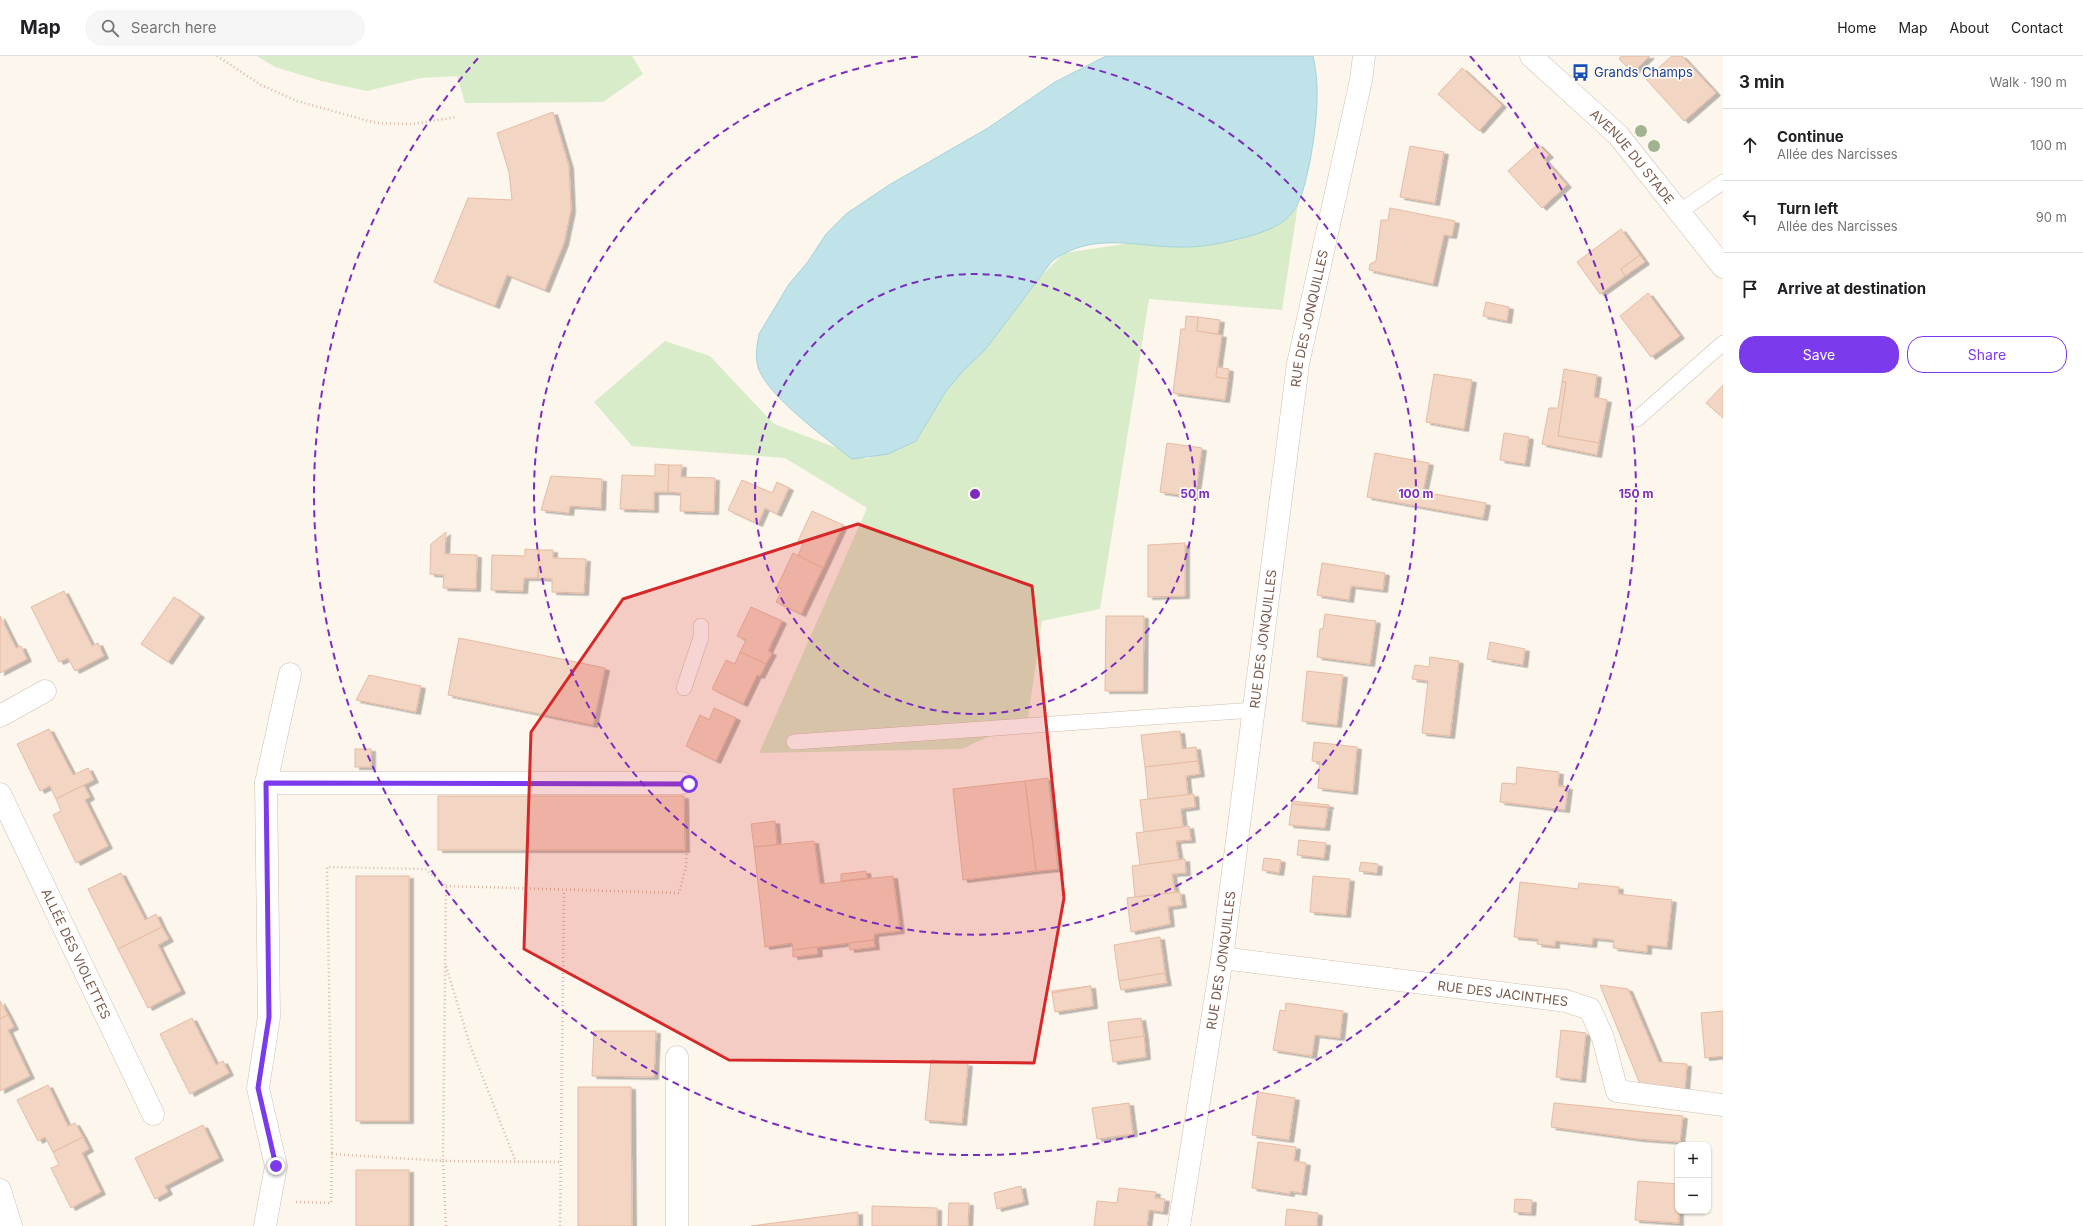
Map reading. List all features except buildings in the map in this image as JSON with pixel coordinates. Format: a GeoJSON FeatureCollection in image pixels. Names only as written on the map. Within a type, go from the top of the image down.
{"type":"FeatureCollection","features":[{"type":"Feature","properties":{"kind":"street","name":"RUE DES JONQUILLES"},"geometry":{"type":"LineString","coordinates":[[1179,1226],[1222,958],[1298,364],[1361,80],[1364,56]]}},
{"type":"Feature","properties":{"kind":"street"},"geometry":{"type":"LineString","coordinates":[[1361,80],[1376,56]]}},
{"type":"Feature","properties":{"kind":"street","name":"AVENUE DU STADE"},"geometry":{"type":"LineString","coordinates":[[1531,56],[1618,135],[1723,267]]}},
{"type":"Feature","properties":{"kind":"street"},"geometry":{"type":"LineString","coordinates":[[265,1226],[276,1166],[258,1088],[269,1017],[266,783],[290,674]]}},
{"type":"Feature","properties":{"kind":"street"},"geometry":{"type":"LineString","coordinates":[[0,716],[45,691]]}},
{"type":"Feature","properties":{"kind":"street"},"geometry":{"type":"LineString","coordinates":[[266,783],[682,783]]}},
{"type":"Feature","properties":{"kind":"street","name":"ALLÉE DES VIOLETTES"},"geometry":{"type":"LineString","coordinates":[[0,794],[153,1114]]}},
{"type":"Feature","properties":{"kind":"street","name":"RUE DES JACINTHES"},"geometry":{"type":"LineString","coordinates":[[1222,958],[1566,1001],[1590,1009],[1604,1038],[1617,1091],[1723,1105]]}},
{"type":"Feature","properties":{"kind":"street"},"geometry":{"type":"LineString","coordinates":[[677,1057],[677,1226]]}},
{"type":"Feature","properties":{"kind":"street"},"geometry":{"type":"LineString","coordinates":[[0,1190],[10,1226]]}},
{"type":"Feature","properties":{"kind":"lane"},"geometry":{"type":"LineString","coordinates":[[1679,212],[1723,182]]}},
{"type":"Feature","properties":{"kind":"lane"},"geometry":{"type":"LineString","coordinates":[[1637,419],[1723,343]]}},
{"type":"Feature","properties":{"kind":"lane"},"geometry":{"type":"LineString","coordinates":[[684,688],[702,637],[701,626]]}},
{"type":"Feature","properties":{"kind":"lane"},"geometry":{"type":"LineString","coordinates":[[794,742],[1254,710]]}},
{"type":"Feature","properties":{"kind":"path"},"geometry":{"type":"LineString","coordinates":[[217,56],[261,85],[297,101],[376,123],[412,124],[457,117]]}},
{"type":"Feature","properties":{"kind":"path"},"geometry":{"type":"LineString","coordinates":[[269,1201],[331,1203],[332,1154],[328,867],[425,869],[446,886],[679,893],[686,866],[689,784],[682,783]]}},
{"type":"Feature","properties":{"kind":"path"},"geometry":{"type":"LineString","coordinates":[[446,886],[443,1161],[446,1226]]}},
{"type":"Feature","properties":{"kind":"path"},"geometry":{"type":"LineString","coordinates":[[560,1226],[564,890]]}},
{"type":"Feature","properties":{"kind":"path"},"geometry":{"type":"LineString","coordinates":[[445,963],[470,1044],[516,1162]]}},
{"type":"Feature","properties":{"kind":"path"},"geometry":{"type":"LineString","coordinates":[[332,1154],[443,1161],[561,1162]]}},
{"type":"Feature","properties":{"kind":"highlighted area"},"geometry":{"type":"Polygon","coordinates":[[[858,524],[1032,586],[1064,898],[1034,1063],[729,1060],[524,949],[531,732],[623,599],[858,524]]]}},
{"type":"Feature","properties":{"kind":"green space"},"geometry":{"type":"Polygon","coordinates":[[[257,56],[632,56],[643,74],[603,102],[465,103],[457,76],[421,78],[367,91],[321,81],[275,67],[257,56]]]}},
{"type":"Feature","properties":{"kind":"green space"},"geometry":{"type":"Polygon","coordinates":[[[1298,204],[1282,310],[1149,299],[1100,609],[1042,621],[1028,718],[962,749],[759,753],[867,508],[785,458],[632,446],[594,402],[665,341],[710,356],[774,424],[866,459],[916,441],[946,391],[963,370],[985,350],[1038,279],[1064,253],[1132,243],[1177,247],[1203,246],[1289,217],[1298,204]]]}},
{"type":"Feature","properties":{"kind":"water"},"geometry":{"type":"Polygon","coordinates":[[[1106,56],[1313,56],[1317,82],[1317,108],[1314,135],[1303,191],[1293,212],[1285,220],[1262,232],[1212,245],[1177,247],[1113,243],[1082,246],[1067,252],[1052,261],[985,350],[964,370],[946,391],[916,441],[888,454],[852,459],[814,429],[785,403],[763,378],[758,367],[756,355],[759,334],[789,284],[807,263],[826,234],[846,214],[889,185],[988,128],[1055,82],[1106,56]]]}},
{"type":"Feature","properties":{"kind":"place","name":"Grands Champs"},"geometry":{"type":"Point","coordinates":[1581,72]}},
{"type":"Feature","properties":{"kind":"route"},"geometry":{"type":"LineString","coordinates":[[276,1166],[258,1088],[269,1017],[266,783],[689,784]]}}]}
